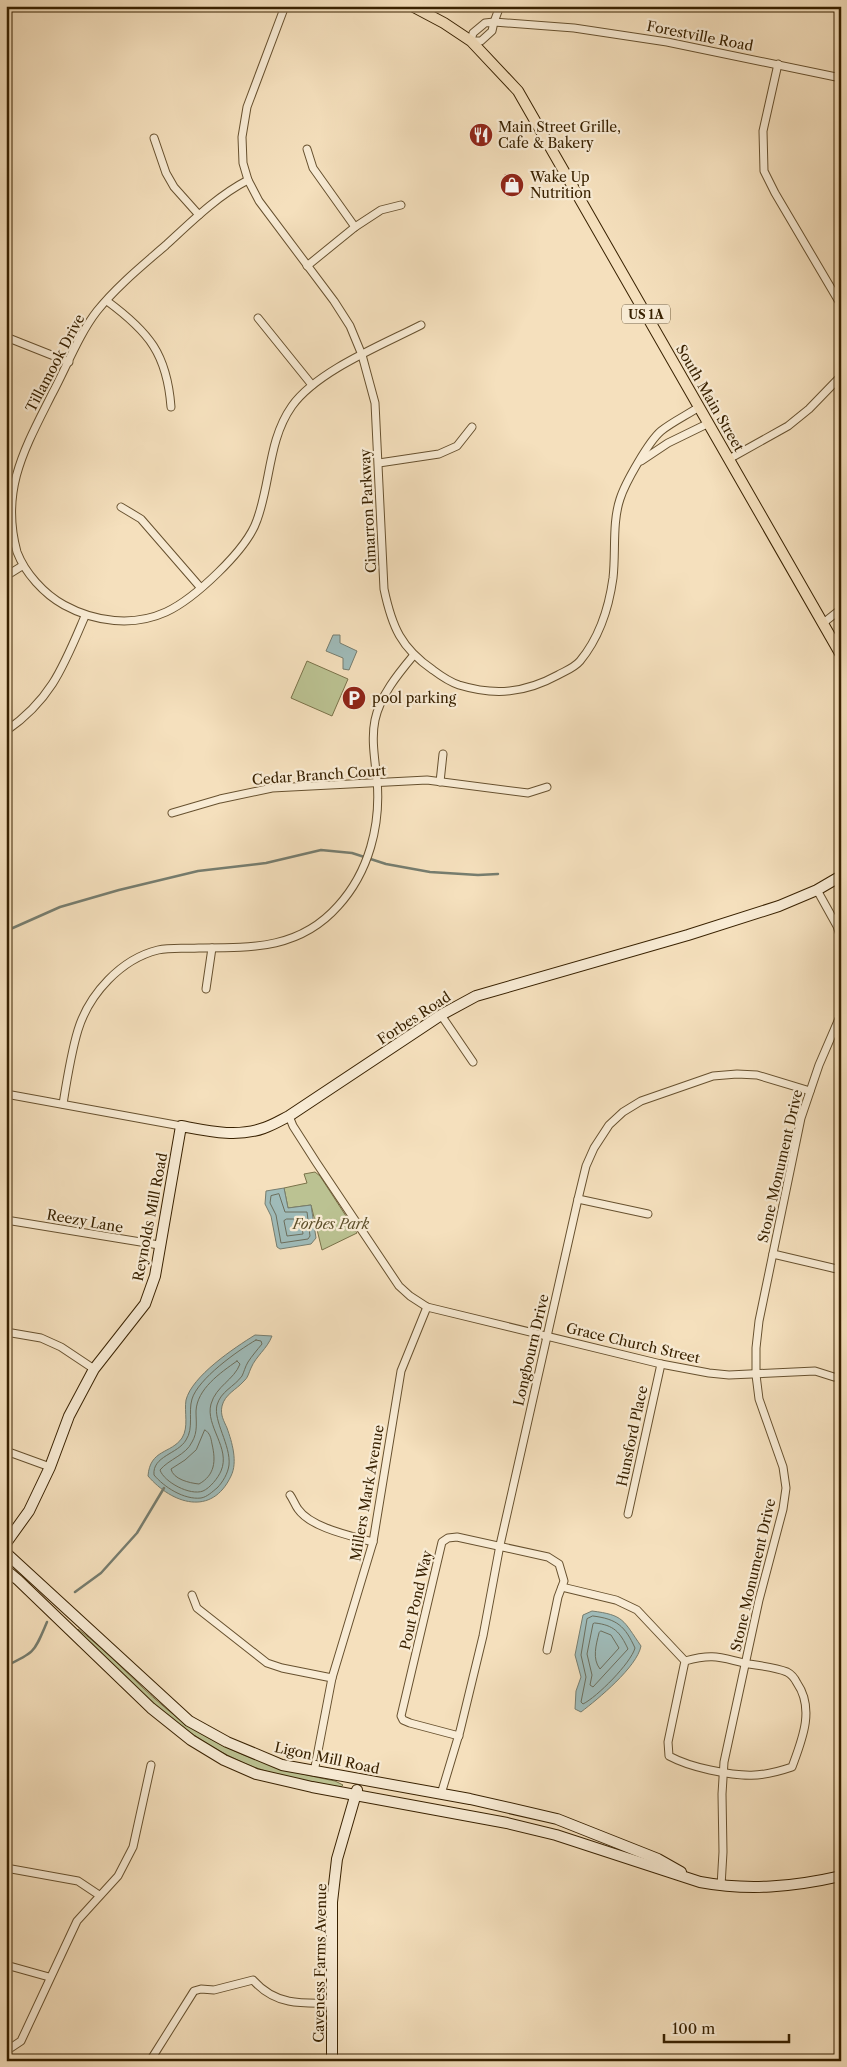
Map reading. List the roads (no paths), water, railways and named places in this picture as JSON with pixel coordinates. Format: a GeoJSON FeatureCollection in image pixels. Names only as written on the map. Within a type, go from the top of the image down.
{"type":"FeatureCollection","features":[{"type":"Feature","properties":{"kind":"main road","name":"South Main Street"},"geometry":{"type":"LineString","coordinates":[[412,6],[444,23],[471,41],[518,91],[841,655]]}},
{"type":"Feature","properties":{"kind":"main road","name":"Forbes Road"},"geometry":{"type":"LineString","coordinates":[[181,1126],[218,1133],[243,1133],[263,1129],[289,1116],[441,1015],[476,996],[779,906],[817,890],[841,876]]}},
{"type":"Feature","properties":{"kind":"main road","name":"Reynolds Mill Road"},"geometry":{"type":"LineString","coordinates":[[6,1543],[29,1510],[50,1467],[69,1416],[94,1370],[145,1304],[155,1276],[181,1126]]}},
{"type":"Feature","properties":{"kind":"main road","name":"Ligon Mill Road"},"geometry":{"type":"LineString","coordinates":[[6,1553],[189,1721],[226,1742],[282,1765],[442,1794],[557,1819],[658,1858],[700,1882]]}},
{"type":"Feature","properties":{"kind":"main road","name":"Ligon Mill Road"},"geometry":{"type":"LineString","coordinates":[[6,1570],[25,1586],[151,1708],[191,1740],[224,1760],[256,1774],[507,1823],[556,1835],[700,1882],[721,1886],[770,1887],[808,1884],[841,1876]]}},
{"type":"Feature","properties":{"kind":"main road","name":"Caveness Farms Avenue"},"geometry":{"type":"LineString","coordinates":[[332,2061],[332,1902],[338,1859],[360,1780]]}},
{"type":"Feature","properties":{"kind":"street","name":"Cimarron Parkway"},"geometry":{"type":"LineString","coordinates":[[285,6],[247,107],[242,137],[244,163],[248,180],[259,201],[334,301],[346,320],[362,355],[375,403],[384,589],[390,615],[401,638],[413,656],[455,684],[479,691],[506,691],[531,688],[579,662],[591,644],[608,605],[613,577],[619,500],[627,482],[649,445],[660,432],[699,406]]}},
{"type":"Feature","properties":{"kind":"street"},"geometry":{"type":"LineString","coordinates":[[471,41],[480,41],[492,31],[500,6]]}},
{"type":"Feature","properties":{"kind":"street","name":"Forestville Road"},"geometry":{"type":"LineString","coordinates":[[494,22],[574,28],[667,42],[841,78]]}},
{"type":"Feature","properties":{"kind":"street"},"geometry":{"type":"LineString","coordinates":[[778,64],[763,132],[764,171],[841,305]]}},
{"type":"Feature","properties":{"kind":"street"},"geometry":{"type":"LineString","coordinates":[[154,138],[166,173],[174,187],[199,216]]}},
{"type":"Feature","properties":{"kind":"street"},"geometry":{"type":"LineString","coordinates":[[307,149],[313,168],[355,227]]}},
{"type":"Feature","properties":{"kind":"street","name":"Tillamook Drive"},"geometry":{"type":"LineString","coordinates":[[248,180],[233,188],[199,216],[118,288],[92,318],[23,452],[9,490],[7,516],[11,537],[22,566],[42,588],[60,603],[85,616],[112,620],[147,618],[166,612],[186,600],[236,554],[248,539],[257,522],[274,444],[281,425],[292,406],[312,385],[362,355],[421,326]]}},
{"type":"Feature","properties":{"kind":"street"},"geometry":{"type":"LineString","coordinates":[[307,266],[355,227],[381,210],[401,205]]}},
{"type":"Feature","properties":{"kind":"street"},"geometry":{"type":"LineString","coordinates":[[107,301],[135,324],[159,353],[168,380],[171,407]]}},
{"type":"Feature","properties":{"kind":"street"},"geometry":{"type":"LineString","coordinates":[[258,318],[312,385]]}},
{"type":"Feature","properties":{"kind":"street"},"geometry":{"type":"LineString","coordinates":[[6,337],[69,362]]}},
{"type":"Feature","properties":{"kind":"street"},"geometry":{"type":"LineString","coordinates":[[730,459],[788,426],[809,409],[841,376]]}},
{"type":"Feature","properties":{"kind":"street","name":"Cimarron Parkway"},"geometry":{"type":"LineString","coordinates":[[640,461],[668,443],[708,423]]}},
{"type":"Feature","properties":{"kind":"street"},"geometry":{"type":"LineString","coordinates":[[379,463],[439,454],[457,446],[472,427]]}},
{"type":"Feature","properties":{"kind":"street"},"geometry":{"type":"LineString","coordinates":[[121,507],[141,519],[200,587]]}},
{"type":"Feature","properties":{"kind":"street"},"geometry":{"type":"LineString","coordinates":[[6,576],[22,566]]}},
{"type":"Feature","properties":{"kind":"street"},"geometry":{"type":"LineString","coordinates":[[822,624],[841,609]]}},
{"type":"Feature","properties":{"kind":"street"},"geometry":{"type":"LineString","coordinates":[[6,731],[34,708],[54,684],[85,616]]}},
{"type":"Feature","properties":{"kind":"street"},"geometry":{"type":"LineString","coordinates":[[64,1104],[78,1029],[90,1003],[112,976],[135,959],[158,950],[257,947],[286,940],[313,928],[338,906],[354,884],[369,855],[378,821],[373,736],[375,719],[399,672],[413,656]]}},
{"type":"Feature","properties":{"kind":"street"},"geometry":{"type":"LineString","coordinates":[[440,782],[443,754]]}},
{"type":"Feature","properties":{"kind":"street","name":"Cedar Branch Court"},"geometry":{"type":"LineString","coordinates":[[172,812],[272,788],[427,780],[528,792],[548,787]]}},
{"type":"Feature","properties":{"kind":"street"},"geometry":{"type":"LineString","coordinates":[[817,890],[837,926],[841,938]]}},
{"type":"Feature","properties":{"kind":"street"},"geometry":{"type":"LineString","coordinates":[[206,989],[212,948]]}},
{"type":"Feature","properties":{"kind":"street","name":"Stone Monument Drive"},"geometry":{"type":"LineString","coordinates":[[721,1886],[724,1852],[722,1794],[724,1773],[745,1663],[759,1600],[784,1509],[786,1488],[783,1467],[759,1399],[756,1375],[758,1330],[801,1118],[841,1014]]}},
{"type":"Feature","properties":{"kind":"street"},"geometry":{"type":"LineString","coordinates":[[441,1015],[473,1062]]}},
{"type":"Feature","properties":{"kind":"street","name":"Longbourn Drive"},"geometry":{"type":"LineString","coordinates":[[442,1794],[459,1736],[483,1636],[500,1545],[578,1199],[586,1166],[594,1148],[610,1125],[623,1112],[641,1101],[713,1076],[757,1075],[810,1091]]}},
{"type":"Feature","properties":{"kind":"street","name":"Forbes Road"},"geometry":{"type":"LineString","coordinates":[[6,1094],[181,1126]]}},
{"type":"Feature","properties":{"kind":"street","name":"Grace Church Street"},"geometry":{"type":"LineString","coordinates":[[289,1116],[311,1155],[399,1286],[426,1307],[661,1364],[709,1373],[756,1375],[816,1371],[834,1377]]}},
{"type":"Feature","properties":{"kind":"street"},"geometry":{"type":"LineString","coordinates":[[578,1199],[648,1214]]}},
{"type":"Feature","properties":{"kind":"street","name":"Reezy Lane"},"geometry":{"type":"LineString","coordinates":[[6,1220],[159,1245]]}},
{"type":"Feature","properties":{"kind":"street"},"geometry":{"type":"LineString","coordinates":[[773,1254],[841,1270]]}},
{"type":"Feature","properties":{"kind":"street","name":"Millers Mark Avenue"},"geometry":{"type":"LineString","coordinates":[[314,1772],[332,1678],[373,1542],[400,1371],[426,1307]]}},
{"type":"Feature","properties":{"kind":"street"},"geometry":{"type":"LineString","coordinates":[[6,1332],[42,1338],[61,1347],[94,1370]]}},
{"type":"Feature","properties":{"kind":"street","name":"Hunsford Place"},"geometry":{"type":"LineString","coordinates":[[628,1514],[661,1364]]}},
{"type":"Feature","properties":{"kind":"street"},"geometry":{"type":"LineString","coordinates":[[6,1451],[50,1467]]}},
{"type":"Feature","properties":{"kind":"street"},"geometry":{"type":"LineString","coordinates":[[290,1494],[298,1510],[309,1519],[330,1529],[373,1542]]}},
{"type":"Feature","properties":{"kind":"street","name":"Pout Pond Way"},"geometry":{"type":"LineString","coordinates":[[459,1736],[410,1723],[403,1720],[401,1716],[442,1542],[448,1538],[458,1537],[548,1557],[559,1564],[564,1581],[558,1597],[547,1650]]}},
{"type":"Feature","properties":{"kind":"street"},"geometry":{"type":"LineString","coordinates":[[562,1587],[616,1600],[637,1610],[684,1661]]}},
{"type":"Feature","properties":{"kind":"street"},"geometry":{"type":"LineString","coordinates":[[192,1595],[197,1608],[267,1663],[332,1678]]}},
{"type":"Feature","properties":{"kind":"street"},"geometry":{"type":"LineString","coordinates":[[706,1656],[722,1657],[787,1672],[794,1678],[805,1696],[805,1724],[792,1767],[758,1776],[737,1776],[687,1764],[670,1756],[668,1742],[684,1661],[706,1656]]}},
{"type":"Feature","properties":{"kind":"street"},"geometry":{"type":"LineString","coordinates":[[6,2051],[20,2041],[77,1922],[118,1876],[133,1847],[151,1765]]}},
{"type":"Feature","properties":{"kind":"street"},"geometry":{"type":"LineString","coordinates":[[6,1868],[78,1881],[100,1895]]}},
{"type":"Feature","properties":{"kind":"street"},"geometry":{"type":"LineString","coordinates":[[6,1965],[49,1977]]}},
{"type":"Feature","properties":{"kind":"street"},"geometry":{"type":"LineString","coordinates":[[150,2061],[194,1991],[201,1989],[214,1990],[253,1980],[267,1994],[282,2000],[332,2003]]}},
{"type":"Feature","properties":{"kind":"water"},"geometry":{"type":"Polygon","coordinates":[[[333,635],[340,635],[340,643],[357,651],[349,670],[343,669],[343,658],[326,651],[333,635]]]}},
{"type":"Feature","properties":{"kind":"water"},"geometry":{"type":"Polygon","coordinates":[[[284,1188],[288,1208],[311,1205],[316,1238],[311,1244],[280,1249],[277,1247],[271,1216],[265,1204],[266,1191],[284,1188]]]}},
{"type":"Feature","properties":{"kind":"water"},"geometry":{"type":"Polygon","coordinates":[[[255,1335],[272,1336],[246,1378],[228,1395],[222,1406],[222,1415],[233,1452],[234,1465],[231,1476],[223,1489],[213,1497],[203,1501],[191,1502],[168,1494],[148,1476],[150,1467],[157,1456],[177,1443],[184,1434],[186,1400],[190,1391],[196,1382],[215,1363],[255,1335]]]}},
{"type":"Feature","properties":{"kind":"water"},"geometry":{"type":"Polygon","coordinates":[[[592,1611],[611,1615],[622,1620],[641,1646],[625,1673],[581,1712],[575,1709],[576,1691],[581,1677],[575,1655],[583,1615],[592,1611]]]}},
{"type":"Feature","properties":{"kind":"waterway"},"geometry":{"type":"LineString","coordinates":[[6,931],[60,907],[119,890],[198,871],[266,863],[321,850],[352,853],[386,864],[430,872],[478,875],[498,874]]}},
{"type":"Feature","properties":{"kind":"waterway"},"geometry":{"type":"LineString","coordinates":[[75,1592],[101,1573],[137,1533],[164,1488]]}},
{"type":"Feature","properties":{"kind":"waterway"},"geometry":{"type":"LineString","coordinates":[[6,1666],[33,1650],[47,1622]]}},
{"type":"Feature","properties":{"kind":"place","name":"Main Street Grille, Cafe & Bakery"},"geometry":{"type":"Point","coordinates":[481,135]}},
{"type":"Feature","properties":{"kind":"place","name":"Wake Up Nutrition"},"geometry":{"type":"Point","coordinates":[512,185]}},
{"type":"Feature","properties":{"kind":"place","name":"pool parking"},"geometry":{"type":"Point","coordinates":[354,698]}},
{"type":"Feature","properties":{"kind":"park label","name":"Forbes Park"},"geometry":{"type":"Point","coordinates":[331,1224]}}]}
